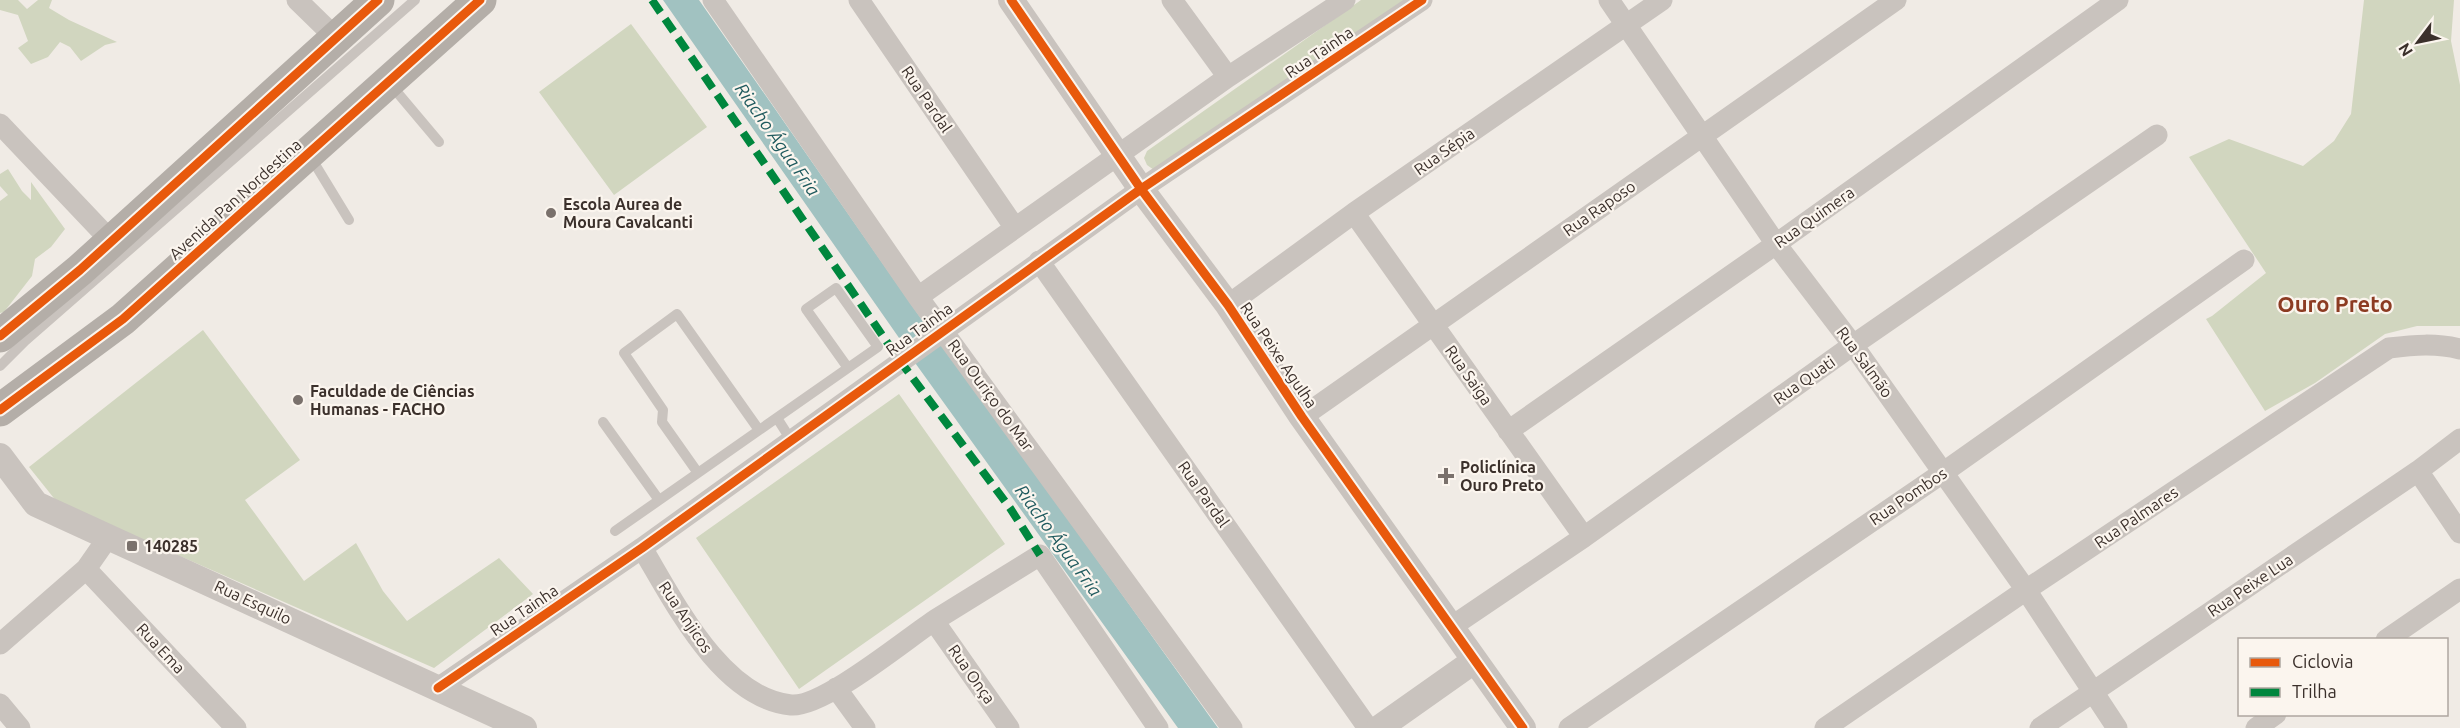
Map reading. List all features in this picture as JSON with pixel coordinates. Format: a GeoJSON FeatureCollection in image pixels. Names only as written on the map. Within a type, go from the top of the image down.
{"type":"FeatureCollection","features":[{"type":"Feature","properties":{"kind":"highway","name":"Avenida Pan Nordestina"},"geometry":{"type":"LineString","coordinates":[[1,408],[8,393],[40,361],[307,132],[451,0]]}},
{"type":"Feature","properties":{"kind":"highway","name":"Avenida Pan Nordestina"},"geometry":{"type":"LineString","coordinates":[[1,408],[123,319],[480,0]]}},
{"type":"Feature","properties":{"kind":"highway"},"geometry":{"type":"LineString","coordinates":[[0,336],[80,270],[354,19]]}},
{"type":"Feature","properties":{"kind":"street"},"geometry":{"type":"LineString","coordinates":[[297,0],[354,19]]}},
{"type":"Feature","properties":{"kind":"street","name":"Rua Ouriço do Mar"},"geometry":{"type":"LineString","coordinates":[[713,0],[940,332],[1232,728]]}},
{"type":"Feature","properties":{"kind":"street","name":"Rua Pardal"},"geometry":{"type":"LineString","coordinates":[[859,0],[1015,228]]}},
{"type":"Feature","properties":{"kind":"street","name":"Rua Peixe Agulha"},"geometry":{"type":"LineString","coordinates":[[1011,0],[1141,189],[1228,305],[1302,417],[1522,728]]}},
{"type":"Feature","properties":{"kind":"street"},"geometry":{"type":"LineString","coordinates":[[1172,0],[1228,77]]}},
{"type":"Feature","properties":{"kind":"street","name":"Rua Tainha"},"geometry":{"type":"LineString","coordinates":[[918,297],[1119,156],[1228,77],[1317,8],[1345,0]]}},
{"type":"Feature","properties":{"kind":"street","name":"Rua Tainha"},"geometry":{"type":"LineString","coordinates":[[438,688],[642,548],[1141,189],[1422,0]]}},
{"type":"Feature","properties":{"kind":"street","name":"Rua Salmão"},"geometry":{"type":"LineString","coordinates":[[1609,0],[1776,244],[1853,345],[1944,472],[2026,590],[2117,728]]}},
{"type":"Feature","properties":{"kind":"street","name":"Rua Sépia"},"geometry":{"type":"LineString","coordinates":[[1228,305],[1354,213],[1662,0]]}},
{"type":"Feature","properties":{"kind":"street","name":"Rua Raposo"},"geometry":{"type":"LineString","coordinates":[[1302,417],[1896,0]]}},
{"type":"Feature","properties":{"kind":"street","name":"Rua Quimera"},"geometry":{"type":"LineString","coordinates":[[1508,430],[1776,244],[2118,0]]}},
{"type":"Feature","properties":{"kind":"street"},"geometry":{"type":"LineString","coordinates":[[0,124],[111,242]]}},
{"type":"Feature","properties":{"kind":"street","name":"Rua Quati"},"geometry":{"type":"LineString","coordinates":[[1451,627],[1584,537],[1853,345],[2157,135]]}},
{"type":"Feature","properties":{"kind":"street","name":"Rua Saiga"},"geometry":{"type":"LineString","coordinates":[[1354,213],[1584,537]]}},
{"type":"Feature","properties":{"kind":"street","name":"Rua Pombos"},"geometry":{"type":"LineString","coordinates":[[1569,728],[1944,472],[2244,260]]}},
{"type":"Feature","properties":{"kind":"street","name":"Rua Pardal"},"geometry":{"type":"LineString","coordinates":[[1039,261],[1368,728]]}},
{"type":"Feature","properties":{"kind":"street","name":"Rua Palmares"},"geometry":{"type":"LineString","coordinates":[[1825,728],[2026,590],[2389,348],[2421,344],[2444,345],[2460,349]]}},
{"type":"Feature","properties":{"kind":"street","name":"Rua Peixe Lua"},"geometry":{"type":"LineString","coordinates":[[2040,728],[2418,471],[2460,439]]}},
{"type":"Feature","properties":{"kind":"street","name":"Rua Esquilo"},"geometry":{"type":"LineString","coordinates":[[0,456],[36,504],[524,728]]}},
{"type":"Feature","properties":{"kind":"street"},"geometry":{"type":"LineString","coordinates":[[2418,471],[2460,532]]}},
{"type":"Feature","properties":{"kind":"street"},"geometry":{"type":"LineString","coordinates":[[0,644],[86,569],[109,536]]}},
{"type":"Feature","properties":{"kind":"street","name":"Rua Anjicos"},"geometry":{"type":"LineString","coordinates":[[642,548],[692,631],[719,665],[753,691],[777,702],[801,705],[836,688],[934,621],[1040,555],[1158,728]]}},
{"type":"Feature","properties":{"kind":"street","name":"Rua Ema"},"geometry":{"type":"LineString","coordinates":[[86,569],[236,728]]}},
{"type":"Feature","properties":{"kind":"street"},"geometry":{"type":"LineString","coordinates":[[2387,638],[2460,589]]}},
{"type":"Feature","properties":{"kind":"street","name":"Rua Onça"},"geometry":{"type":"LineString","coordinates":[[934,621],[1009,728]]}},
{"type":"Feature","properties":{"kind":"street"},"geometry":{"type":"LineString","coordinates":[[1379,728],[1474,662]]}},
{"type":"Feature","properties":{"kind":"street"},"geometry":{"type":"LineString","coordinates":[[836,688],[865,728]]}},
{"type":"Feature","properties":{"kind":"street"},"geometry":{"type":"LineString","coordinates":[[0,704],[20,728]]}},
{"type":"Feature","properties":{"kind":"street"},"geometry":{"type":"LineString","coordinates":[[2256,728],[2273,716]]}},
{"type":"Feature","properties":{"kind":"lane"},"geometry":{"type":"LineString","coordinates":[[0,366],[34,333],[415,0]]}},
{"type":"Feature","properties":{"kind":"lane"},"geometry":{"type":"LineString","coordinates":[[388,82],[439,142]]}},
{"type":"Feature","properties":{"kind":"lane"},"geometry":{"type":"LineString","coordinates":[[309,153],[349,220]]}},
{"type":"Feature","properties":{"kind":"lane"},"geometry":{"type":"LineString","coordinates":[[615,531],[777,418],[878,347],[836,288],[806,309],[848,368]]}},
{"type":"Feature","properties":{"kind":"lane"},"geometry":{"type":"LineString","coordinates":[[698,473],[662,422],[663,410],[624,353],[677,314],[759,430]]}},
{"type":"Feature","properties":{"kind":"lane"},"geometry":{"type":"LineString","coordinates":[[777,418],[791,440]]}},
{"type":"Feature","properties":{"kind":"lane"},"geometry":{"type":"LineString","coordinates":[[603,422],[659,500]]}},
{"type":"Feature","properties":{"kind":"green space"},"geometry":{"type":"Polygon","coordinates":[[[0,0],[18,0],[27,9],[38,0],[52,0],[49,8],[117,42],[105,45],[81,61],[70,47],[60,42],[48,57],[31,64],[18,48],[28,41],[18,15],[0,10],[0,0]]]}},
{"type":"Feature","properties":{"kind":"green space"},"geometry":{"type":"Polygon","coordinates":[[[1361,0],[1418,0],[1154,170],[1147,165],[1144,158],[1147,151],[1361,0]]]}},
{"type":"Feature","properties":{"kind":"green space"},"geometry":{"type":"Polygon","coordinates":[[[2364,0],[2454,0],[2451,41],[2460,85],[2460,326],[2417,326],[2385,334],[2315,383],[2265,411],[2206,319],[2266,273],[2189,157],[2229,139],[2303,166],[2334,141],[2351,114],[2364,0]]]}},
{"type":"Feature","properties":{"kind":"green space"},"geometry":{"type":"Polygon","coordinates":[[[631,24],[707,127],[614,195],[539,92],[631,24]]]}},
{"type":"Feature","properties":{"kind":"green space"},"geometry":{"type":"Polygon","coordinates":[[[8,169],[22,191],[31,200],[31,182],[65,229],[51,247],[35,259],[32,276],[4,312],[0,313],[0,201],[8,195],[0,186],[0,174],[8,169]]]}},
{"type":"Feature","properties":{"kind":"green space"},"geometry":{"type":"Polygon","coordinates":[[[203,330],[300,460],[245,500],[304,581],[356,543],[383,591],[407,621],[499,558],[533,594],[434,668],[57,502],[29,467],[203,330]]]}},
{"type":"Feature","properties":{"kind":"green space"},"geometry":{"type":"Polygon","coordinates":[[[899,394],[1005,544],[799,689],[696,538],[899,394]]]}},
{"type":"Feature","properties":{"kind":"water","name":"Riacho Água Fria"},"geometry":{"type":"Polygon","coordinates":[[[663,0],[699,0],[927,327],[904,345],[663,0]]]}},
{"type":"Feature","properties":{"kind":"water","name":"Riacho Água Fria"},"geometry":{"type":"Polygon","coordinates":[[[940,341],[1218,728],[1178,728],[913,360],[940,341]]]}},
{"type":"Feature","properties":{"kind":"marked path"},"geometry":{"type":"LineString","coordinates":[[652,0],[900,361],[1010,508],[1040,555]]}},
{"type":"Feature","properties":{"kind":"cycle path"},"geometry":{"type":"LineString","coordinates":[[0,336],[80,270],[378,0]]}},
{"type":"Feature","properties":{"kind":"cycle path"},"geometry":{"type":"LineString","coordinates":[[0,410],[123,319],[480,0]]}},
{"type":"Feature","properties":{"kind":"cycle path"},"geometry":{"type":"LineString","coordinates":[[1011,0],[1141,189],[1228,305],[1302,417],[1523,728]]}},
{"type":"Feature","properties":{"kind":"cycle path"},"geometry":{"type":"LineString","coordinates":[[438,688],[642,548],[1141,189],[1422,0]]}},
{"type":"Feature","properties":{"kind":"place","name":"Escola Aurea de Moura Cavalcanti"},"geometry":{"type":"Point","coordinates":[551,213]}},
{"type":"Feature","properties":{"kind":"place","name":"Faculdade de Ciências Humanas - FACHO"},"geometry":{"type":"Point","coordinates":[298,400]}},
{"type":"Feature","properties":{"kind":"place","name":"Policlínica Ouro Preto"},"geometry":{"type":"Point","coordinates":[1446,476]}},
{"type":"Feature","properties":{"kind":"place","name":"140285"},"geometry":{"type":"Point","coordinates":[132,546]}},
{"type":"Feature","properties":{"kind":"district","name":"Ouro Preto"},"geometry":{"type":"Point","coordinates":[2335,303]}}]}
